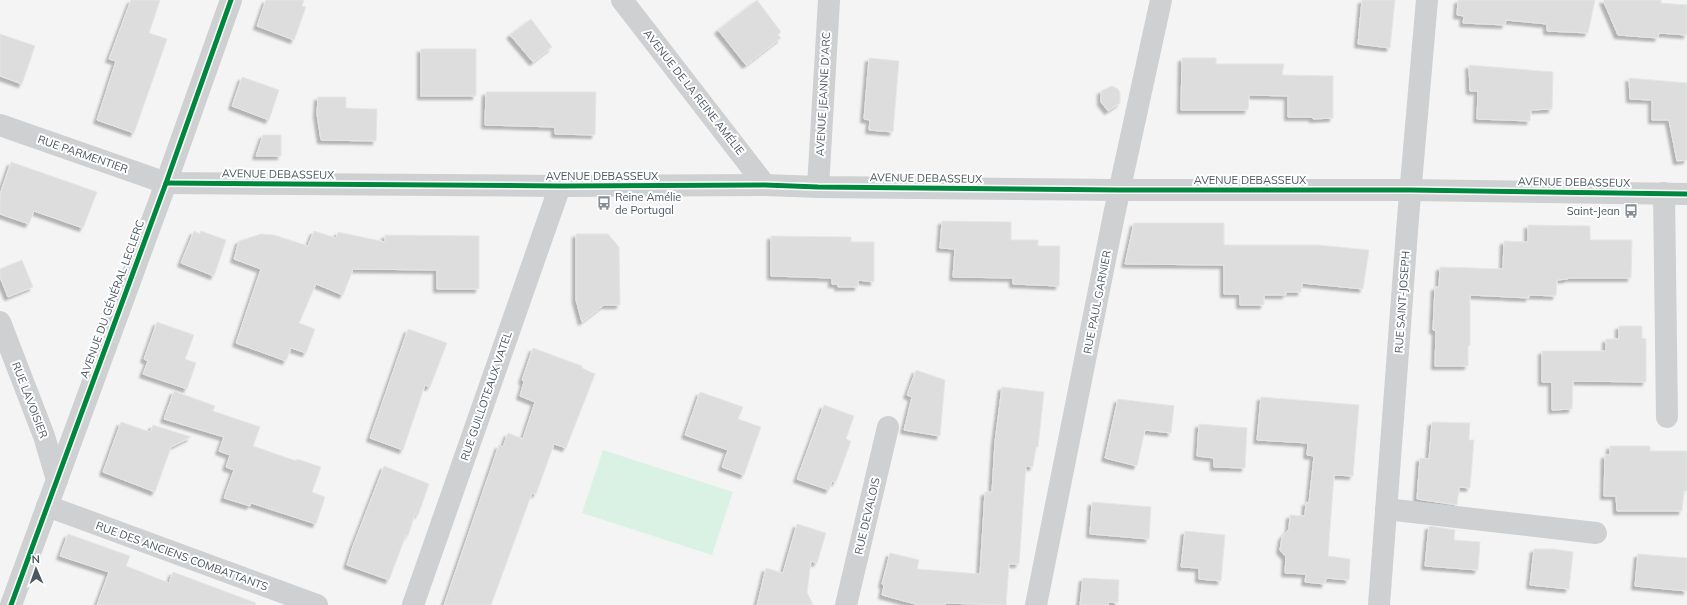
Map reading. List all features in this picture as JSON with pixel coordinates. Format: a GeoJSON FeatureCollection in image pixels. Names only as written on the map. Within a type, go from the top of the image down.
{"type":"FeatureCollection","features":[{"type":"Feature","properties":{"kind":"street","name":"AVENUE DU GÉNÉRAL LECLERC"},"geometry":{"type":"LineString","coordinates":[[11,605],[166,183],[231,0]]}},
{"type":"Feature","properties":{"kind":"street","name":"AVENUE DE LA REINE AMÉLIE"},"geometry":{"type":"LineString","coordinates":[[622,0],[765,185]]}},
{"type":"Feature","properties":{"kind":"street","name":"AVENUE JEANNE D'ARC"},"geometry":{"type":"LineString","coordinates":[[818,187],[829,0]]}},
{"type":"Feature","properties":{"kind":"street","name":"RUE PAUL GARNIER"},"geometry":{"type":"LineString","coordinates":[[1036,605],[1119,190],[1161,0]]}},
{"type":"Feature","properties":{"kind":"street","name":"RUE SAINT-JOSEPH"},"geometry":{"type":"LineString","coordinates":[[1379,605],[1410,190],[1427,0]]}},
{"type":"Feature","properties":{"kind":"street","name":"RUE PARMENTIER"},"geometry":{"type":"LineString","coordinates":[[0,125],[166,183]]}},
{"type":"Feature","properties":{"kind":"street","name":"AVENUE DEBASSEUX"},"geometry":{"type":"LineString","coordinates":[[166,183],[560,186],[765,185],[818,187],[1119,190],[1410,190],[1687,194]]}},
{"type":"Feature","properties":{"kind":"street","name":"RUE GUILLOTEAUX VATEL"},"geometry":{"type":"LineString","coordinates":[[413,605],[560,186]]}},
{"type":"Feature","properties":{"kind":"street"},"geometry":{"type":"LineString","coordinates":[[1664,193],[1667,417]]}},
{"type":"Feature","properties":{"kind":"street","name":"RUE LAVOISIER"},"geometry":{"type":"LineString","coordinates":[[0,322],[44,436],[57,480]]}},
{"type":"Feature","properties":{"kind":"street","name":"RUE DEVALOIS"},"geometry":{"type":"LineString","coordinates":[[846,605],[888,427]]}},
{"type":"Feature","properties":{"kind":"street","name":"RUE DES ANCIENS COMBATTANTS"},"geometry":{"type":"LineString","coordinates":[[47,506],[317,605]]}},
{"type":"Feature","properties":{"kind":"street"},"geometry":{"type":"LineString","coordinates":[[1386,509],[1596,533]]}},
{"type":"Feature","properties":{"kind":"green space"},"geometry":{"type":"Polygon","coordinates":[[[603,450],[733,492],[712,555],[582,513],[603,450]]]}},
{"type":"Feature","properties":{"kind":"building"},"geometry":{"type":"Polygon","coordinates":[[[131,0],[160,0],[149,33],[167,39],[134,133],[97,120],[116,61],[109,59],[131,0]]]}},
{"type":"Feature","properties":{"kind":"building"},"geometry":{"type":"Polygon","coordinates":[[[266,0],[304,0],[302,6],[306,7],[294,40],[257,26],[266,0]]]}},
{"type":"Feature","properties":{"kind":"building"},"geometry":{"type":"Polygon","coordinates":[[[757,0],[781,32],[778,35],[781,38],[746,65],[718,30],[757,0]]]}},
{"type":"Feature","properties":{"kind":"building"},"geometry":{"type":"Polygon","coordinates":[[[1362,0],[1395,0],[1390,48],[1358,44],[1362,0]]]}},
{"type":"Feature","properties":{"kind":"building"},"geometry":{"type":"Polygon","coordinates":[[[1458,0],[1595,0],[1588,33],[1547,31],[1547,24],[1506,20],[1505,25],[1463,23],[1464,16],[1457,15],[1458,0]]]}},
{"type":"Feature","properties":{"kind":"building"},"geometry":{"type":"Polygon","coordinates":[[[1603,0],[1661,0],[1661,3],[1687,5],[1687,35],[1659,33],[1658,38],[1618,35],[1603,0]]]}},
{"type":"Feature","properties":{"kind":"building"},"geometry":{"type":"Polygon","coordinates":[[[531,19],[552,47],[533,62],[510,35],[531,19]]]}},
{"type":"Feature","properties":{"kind":"building"},"geometry":{"type":"Polygon","coordinates":[[[0,34],[35,46],[22,84],[0,76],[0,34]]]}},
{"type":"Feature","properties":{"kind":"building"},"geometry":{"type":"Polygon","coordinates":[[[421,49],[476,49],[476,96],[421,96],[421,49]]]}},
{"type":"Feature","properties":{"kind":"building"},"geometry":{"type":"Polygon","coordinates":[[[869,58],[899,61],[893,132],[869,130],[870,120],[864,119],[869,58]]]}},
{"type":"Feature","properties":{"kind":"building"},"geometry":{"type":"Polygon","coordinates":[[[1182,58],[1216,58],[1216,64],[1284,64],[1282,75],[1333,76],[1333,118],[1313,119],[1312,117],[1288,117],[1288,96],[1249,95],[1248,110],[1181,110],[1182,58]]]}},
{"type":"Feature","properties":{"kind":"building"},"geometry":{"type":"Polygon","coordinates":[[[1469,65],[1553,72],[1552,109],[1531,110],[1530,121],[1477,119],[1478,91],[1470,91],[1469,65]]]}},
{"type":"Feature","properties":{"kind":"building"},"geometry":{"type":"Polygon","coordinates":[[[242,77],[279,90],[269,120],[232,106],[242,77]]]}},
{"type":"Feature","properties":{"kind":"building"},"geometry":{"type":"Polygon","coordinates":[[[1629,78],[1687,83],[1687,160],[1677,161],[1669,120],[1652,120],[1652,100],[1630,99],[1629,78]]]}},
{"type":"Feature","properties":{"kind":"building"},"geometry":{"type":"Polygon","coordinates":[[[1112,86],[1118,89],[1120,93],[1120,103],[1108,111],[1101,102],[1101,91],[1112,86]]]}},
{"type":"Feature","properties":{"kind":"building"},"geometry":{"type":"Polygon","coordinates":[[[486,92],[596,92],[595,135],[555,134],[555,127],[485,125],[486,92]]]}},
{"type":"Feature","properties":{"kind":"building"},"geometry":{"type":"Polygon","coordinates":[[[318,97],[346,97],[346,108],[377,109],[376,141],[321,140],[317,114],[318,97]]]}},
{"type":"Feature","properties":{"kind":"building"},"geometry":{"type":"Polygon","coordinates":[[[263,135],[281,135],[281,156],[256,156],[263,135]]]}},
{"type":"Feature","properties":{"kind":"building"},"geometry":{"type":"Polygon","coordinates":[[[11,162],[97,192],[83,228],[34,211],[29,224],[0,214],[0,194],[11,162]]]}},
{"type":"Feature","properties":{"kind":"building"},"geometry":{"type":"Polygon","coordinates":[[[942,221],[1011,222],[1011,240],[1038,240],[1038,246],[1060,246],[1059,286],[1013,284],[1013,278],[953,277],[955,249],[940,248],[942,221]]]}},
{"type":"Feature","properties":{"kind":"building"},"geometry":{"type":"Polygon","coordinates":[[[1134,223],[1224,223],[1224,245],[1318,245],[1369,250],[1363,289],[1302,283],[1301,292],[1286,292],[1286,295],[1264,295],[1264,305],[1240,305],[1240,294],[1224,294],[1224,265],[1125,264],[1134,223]]]}},
{"type":"Feature","properties":{"kind":"building"},"geometry":{"type":"Polygon","coordinates":[[[1528,225],[1590,226],[1590,240],[1632,240],[1631,278],[1568,278],[1557,280],[1556,296],[1529,295],[1529,298],[1470,295],[1470,345],[1468,346],[1468,366],[1435,366],[1436,331],[1433,330],[1435,287],[1439,287],[1440,267],[1503,269],[1504,241],[1528,242],[1528,225]]]}},
{"type":"Feature","properties":{"kind":"building"},"geometry":{"type":"Polygon","coordinates":[[[194,231],[200,234],[201,231],[226,240],[214,276],[181,263],[194,231]]]}},
{"type":"Feature","properties":{"kind":"building"},"geometry":{"type":"Polygon","coordinates":[[[314,231],[336,238],[338,232],[385,242],[385,235],[479,236],[479,289],[437,289],[437,270],[353,269],[343,295],[316,284],[299,323],[315,329],[306,353],[291,348],[286,361],[236,343],[261,269],[234,259],[239,241],[261,234],[274,235],[308,246],[314,231]]]}},
{"type":"Feature","properties":{"kind":"building"},"geometry":{"type":"Polygon","coordinates":[[[576,234],[608,234],[619,247],[620,305],[604,305],[582,322],[576,300],[576,234]]]}},
{"type":"Feature","properties":{"kind":"building"},"geometry":{"type":"Polygon","coordinates":[[[771,236],[851,237],[851,242],[874,242],[874,282],[858,280],[858,287],[838,287],[838,284],[832,284],[832,278],[771,276],[771,236]]]}},
{"type":"Feature","properties":{"kind":"building"},"geometry":{"type":"Polygon","coordinates":[[[22,260],[33,287],[8,297],[0,277],[0,269],[22,260]]]}},
{"type":"Feature","properties":{"kind":"building"},"geometry":{"type":"Polygon","coordinates":[[[157,322],[194,335],[185,359],[196,363],[187,389],[143,374],[148,361],[144,359],[157,322]]]}},
{"type":"Feature","properties":{"kind":"building"},"geometry":{"type":"Polygon","coordinates":[[[1619,326],[1642,326],[1642,338],[1646,339],[1646,382],[1573,381],[1572,409],[1552,410],[1552,382],[1542,382],[1542,351],[1606,351],[1606,339],[1619,339],[1619,326]]]}},
{"type":"Feature","properties":{"kind":"building"},"geometry":{"type":"Polygon","coordinates":[[[408,329],[447,343],[430,387],[425,385],[403,450],[370,438],[408,329]]]}},
{"type":"Feature","properties":{"kind":"building"},"geometry":{"type":"Polygon","coordinates":[[[533,348],[582,366],[582,368],[595,374],[566,448],[554,444],[536,494],[532,493],[491,605],[444,605],[499,445],[503,447],[508,433],[523,439],[535,402],[520,396],[524,382],[522,380],[533,348]]]}},
{"type":"Feature","properties":{"kind":"building"},"geometry":{"type":"Polygon","coordinates":[[[916,370],[945,380],[940,436],[904,430],[912,397],[907,395],[916,370]]]}},
{"type":"Feature","properties":{"kind":"building"},"geometry":{"type":"Polygon","coordinates":[[[1002,387],[1044,392],[1038,447],[1036,447],[1033,467],[1026,466],[1019,564],[1009,564],[1006,605],[945,603],[945,605],[919,605],[882,595],[884,586],[882,584],[890,553],[919,560],[917,569],[980,574],[985,492],[992,492],[995,442],[1002,387]]]}},
{"type":"Feature","properties":{"kind":"building"},"geometry":{"type":"Polygon","coordinates":[[[174,391],[215,406],[213,411],[260,427],[253,446],[296,461],[297,459],[321,467],[312,492],[325,497],[316,524],[251,503],[250,506],[224,498],[234,470],[226,467],[230,455],[219,451],[224,437],[164,419],[174,391]]]}},
{"type":"Feature","properties":{"kind":"building"},"geometry":{"type":"Polygon","coordinates":[[[700,392],[743,407],[738,419],[761,427],[744,475],[722,467],[728,450],[685,435],[700,392]]]}},
{"type":"Feature","properties":{"kind":"building"},"geometry":{"type":"Polygon","coordinates":[[[1261,397],[1359,405],[1353,476],[1334,475],[1328,556],[1350,559],[1349,580],[1326,578],[1325,584],[1305,582],[1306,574],[1285,573],[1286,557],[1280,550],[1282,537],[1289,529],[1290,515],[1305,516],[1306,502],[1309,503],[1314,456],[1307,455],[1308,443],[1257,440],[1261,397]]]}},
{"type":"Feature","properties":{"kind":"building"},"geometry":{"type":"Polygon","coordinates":[[[1118,399],[1174,406],[1171,433],[1145,430],[1137,466],[1105,458],[1118,399]]]}},
{"type":"Feature","properties":{"kind":"building"},"geometry":{"type":"Polygon","coordinates":[[[824,405],[854,416],[846,439],[851,441],[836,482],[832,481],[829,490],[797,479],[824,405]]]}},
{"type":"Feature","properties":{"kind":"building"},"geometry":{"type":"Polygon","coordinates":[[[121,422],[150,432],[153,425],[191,437],[171,447],[155,492],[103,472],[121,422]]]}},
{"type":"Feature","properties":{"kind":"building"},"geometry":{"type":"Polygon","coordinates":[[[1432,422],[1470,423],[1469,440],[1474,440],[1470,488],[1459,487],[1457,505],[1417,499],[1420,458],[1429,459],[1432,422]]]}},
{"type":"Feature","properties":{"kind":"building"},"geometry":{"type":"Polygon","coordinates":[[[1199,424],[1247,428],[1245,468],[1214,467],[1214,458],[1197,456],[1199,424]]]}},
{"type":"Feature","properties":{"kind":"building"},"geometry":{"type":"Polygon","coordinates":[[[1610,446],[1650,446],[1650,451],[1687,451],[1687,491],[1684,491],[1682,511],[1617,511],[1616,496],[1604,496],[1605,455],[1610,455],[1610,446]]]}},
{"type":"Feature","properties":{"kind":"building"},"geometry":{"type":"Polygon","coordinates":[[[384,466],[429,484],[418,515],[415,514],[408,536],[406,535],[389,580],[347,565],[384,466]]]}},
{"type":"Feature","properties":{"kind":"building"},"geometry":{"type":"Polygon","coordinates":[[[1092,502],[1151,507],[1149,539],[1090,534],[1092,502]]]}},
{"type":"Feature","properties":{"kind":"building"},"geometry":{"type":"Polygon","coordinates":[[[797,524],[826,533],[817,563],[811,561],[807,592],[813,605],[757,605],[766,568],[783,573],[797,524]]]}},
{"type":"Feature","properties":{"kind":"building"},"geometry":{"type":"Polygon","coordinates":[[[1429,526],[1455,530],[1454,540],[1480,542],[1478,570],[1425,566],[1429,526]]]}},
{"type":"Feature","properties":{"kind":"building"},"geometry":{"type":"Polygon","coordinates":[[[1185,531],[1225,535],[1221,581],[1199,579],[1199,568],[1181,567],[1185,531]]]}},
{"type":"Feature","properties":{"kind":"building"},"geometry":{"type":"Polygon","coordinates":[[[68,534],[130,556],[126,566],[169,583],[173,572],[256,603],[255,605],[97,605],[109,572],[60,556],[68,534]]]}},
{"type":"Feature","properties":{"kind":"building"},"geometry":{"type":"Polygon","coordinates":[[[1534,549],[1553,549],[1573,552],[1569,589],[1530,585],[1534,549]]]}},
{"type":"Feature","properties":{"kind":"building"},"geometry":{"type":"Polygon","coordinates":[[[1638,554],[1687,558],[1687,591],[1635,586],[1638,554]]]}},
{"type":"Feature","properties":{"kind":"building"},"geometry":{"type":"Polygon","coordinates":[[[1083,578],[1119,580],[1118,603],[1109,602],[1108,605],[1080,605],[1083,578]]]}},
{"type":"Feature","properties":{"kind":"cycle path"},"geometry":{"type":"LineString","coordinates":[[11,605],[166,183],[231,0]]}},
{"type":"Feature","properties":{"kind":"cycle path"},"geometry":{"type":"LineString","coordinates":[[166,183],[560,186],[765,185],[818,187],[1119,190],[1411,190],[1687,194]]}},
{"type":"Feature","properties":{"kind":"place","name":"Reine Amélie de Portugal"},"geometry":{"type":"Point","coordinates":[604,203]}},
{"type":"Feature","properties":{"kind":"place","name":"Saint-Jean"},"geometry":{"type":"Point","coordinates":[1631,211]}}]}
